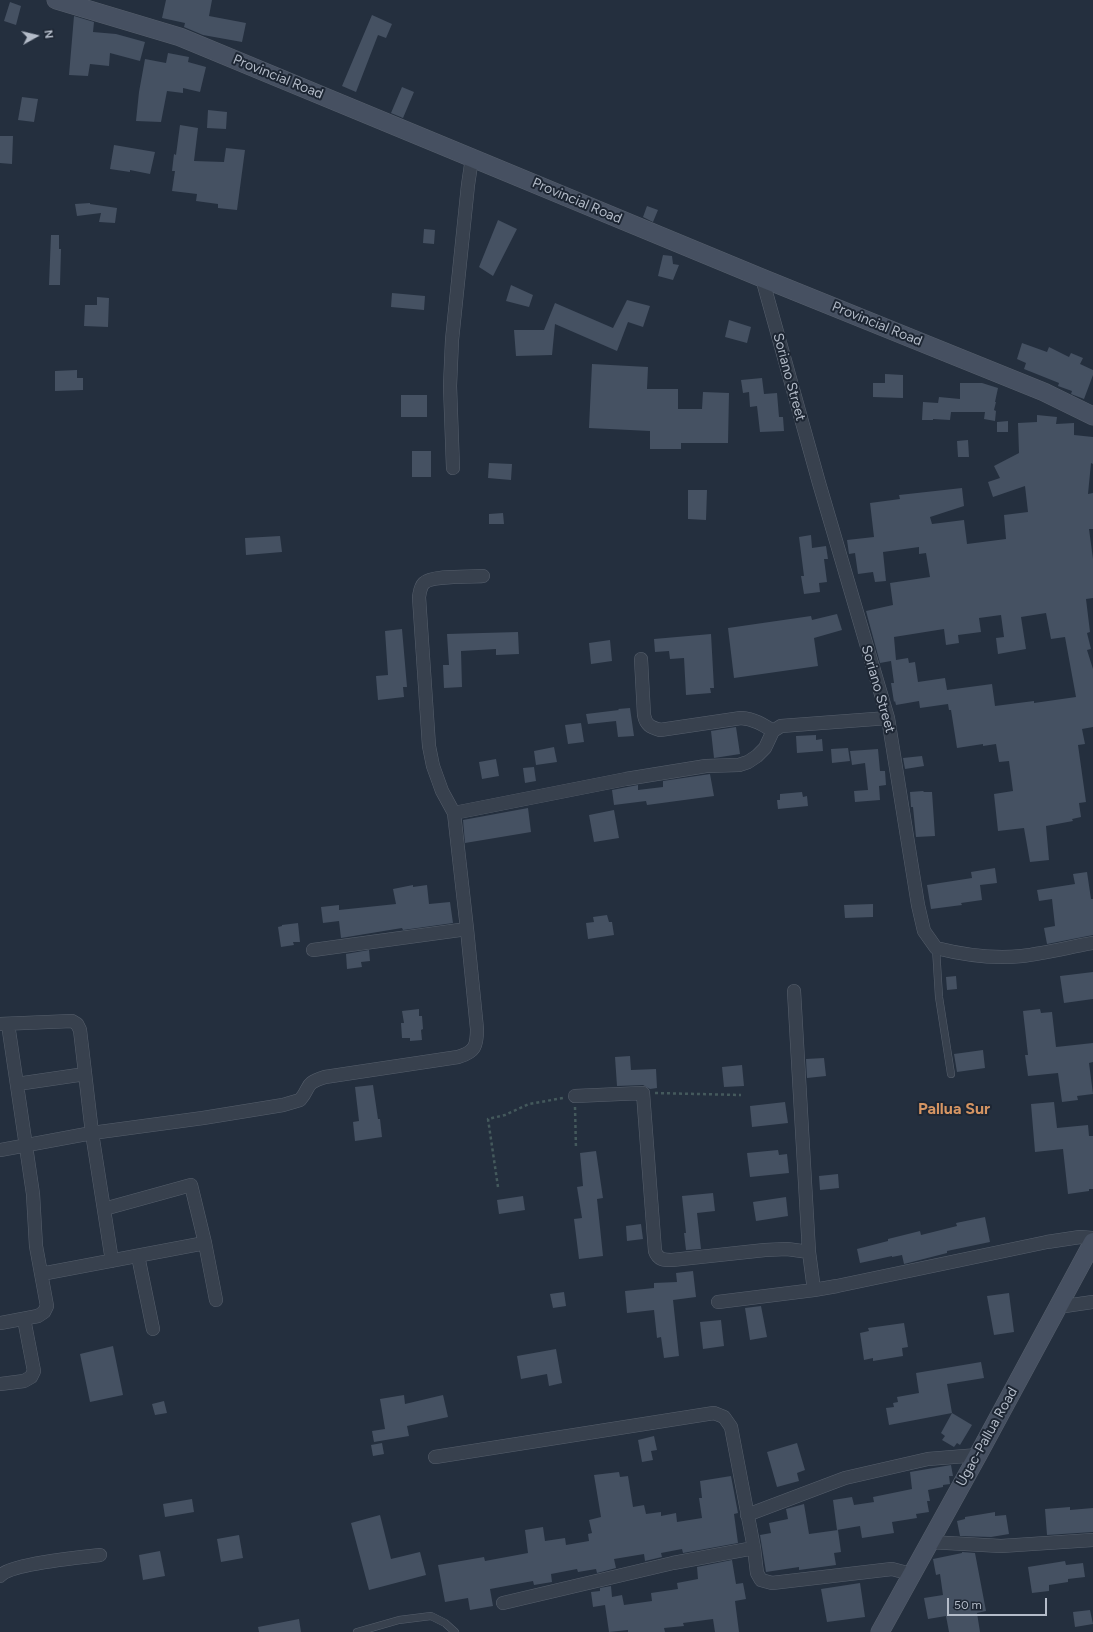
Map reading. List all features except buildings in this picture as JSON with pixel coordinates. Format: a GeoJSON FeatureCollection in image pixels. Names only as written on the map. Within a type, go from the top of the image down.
{"type":"FeatureCollection","features":[{"type":"Feature","properties":{"kind":"main road","name":"Provincial Road"},"geometry":{"type":"LineString","coordinates":[[56,0],[180,37],[762,278],[1044,392],[1093,416]]}},
{"type":"Feature","properties":{"kind":"main road","name":"Ugac-Pallua Road"},"geometry":{"type":"LineString","coordinates":[[880,1632],[1093,1242]]}},
{"type":"Feature","properties":{"kind":"street"},"geometry":{"type":"LineString","coordinates":[[453,468],[450,386],[452,340],[472,158]]}},
{"type":"Feature","properties":{"kind":"street","name":"Soriano Street"},"geometry":{"type":"LineString","coordinates":[[762,278],[819,483],[888,718],[918,906],[924,931],[936,948]]}},
{"type":"Feature","properties":{"kind":"street"},"geometry":{"type":"LineString","coordinates":[[0,1150],[92,1134],[283,1105],[300,1100],[308,1085],[325,1077],[458,1058],[474,1049],[478,1029],[454,813],[442,791],[433,766],[429,746],[420,587],[425,581],[433,578],[483,576]]}},
{"type":"Feature","properties":{"kind":"street"},"geometry":{"type":"LineString","coordinates":[[641,659],[644,715],[646,723],[650,727],[660,730],[741,718],[752,719],[773,731]]}},
{"type":"Feature","properties":{"kind":"street"},"geometry":{"type":"LineString","coordinates":[[454,813],[626,779],[706,766],[748,762],[765,748],[773,731],[781,726],[888,718]]}},
{"type":"Feature","properties":{"kind":"street"},"geometry":{"type":"LineString","coordinates":[[313,950],[467,930]]}},
{"type":"Feature","properties":{"kind":"street"},"geometry":{"type":"LineString","coordinates":[[936,948],[989,957],[1016,956],[1093,943]]}},
{"type":"Feature","properties":{"kind":"street"},"geometry":{"type":"LineString","coordinates":[[794,991],[809,1252],[814,1290]]}},
{"type":"Feature","properties":{"kind":"street"},"geometry":{"type":"LineString","coordinates":[[0,1323],[38,1316],[44,1312],[47,1306],[36,1246],[33,1194],[17,1084],[4,1024],[72,1021],[77,1024],[80,1030],[92,1134],[112,1261]]}},
{"type":"Feature","properties":{"kind":"street"},"geometry":{"type":"LineString","coordinates":[[17,1084],[85,1074]]}},
{"type":"Feature","properties":{"kind":"street"},"geometry":{"type":"LineString","coordinates":[[575,1096],[643,1093],[656,1256],[661,1259],[672,1260],[765,1250],[787,1249],[809,1252]]}},
{"type":"Feature","properties":{"kind":"street"},"geometry":{"type":"LineString","coordinates":[[104,1209],[191,1185],[205,1243],[216,1300]]}},
{"type":"Feature","properties":{"kind":"street"},"geometry":{"type":"LineString","coordinates":[[718,1302],[814,1290],[1047,1242],[1080,1237],[1093,1238]]}},
{"type":"Feature","properties":{"kind":"street"},"geometry":{"type":"LineString","coordinates":[[41,1274],[205,1243]]}},
{"type":"Feature","properties":{"kind":"street"},"geometry":{"type":"LineString","coordinates":[[138,1256],[153,1329]]}},
{"type":"Feature","properties":{"kind":"street"},"geometry":{"type":"LineString","coordinates":[[1058,1307],[1093,1302]]}},
{"type":"Feature","properties":{"kind":"street"},"geometry":{"type":"LineString","coordinates":[[0,1384],[24,1381],[31,1377],[34,1371],[24,1319]]}},
{"type":"Feature","properties":{"kind":"street"},"geometry":{"type":"LineString","coordinates":[[436,1457],[714,1413],[724,1417],[731,1427],[754,1548],[757,1573],[761,1580],[766,1583],[772,1583],[892,1569],[911,1574]]}},
{"type":"Feature","properties":{"kind":"street"},"geometry":{"type":"LineString","coordinates":[[747,1515],[845,1478],[928,1459],[978,1455]]}},
{"type":"Feature","properties":{"kind":"street"},"geometry":{"type":"LineString","coordinates":[[929,1542],[1001,1546],[1093,1540]]}},
{"type":"Feature","properties":{"kind":"street"},"geometry":{"type":"LineString","coordinates":[[503,1603],[673,1563],[754,1548]]}},
{"type":"Feature","properties":{"kind":"street"},"geometry":{"type":"LineString","coordinates":[[0,1576],[2,1573],[18,1567],[100,1555]]}},
{"type":"Feature","properties":{"kind":"lane"},"geometry":{"type":"LineString","coordinates":[[936,948],[939,997],[951,1074]]}},
{"type":"Feature","properties":{"kind":"lane"},"geometry":{"type":"LineString","coordinates":[[357,1632],[399,1620],[431,1616],[445,1623],[455,1632]]}},
{"type":"Feature","properties":{"kind":"path"},"geometry":{"type":"LineString","coordinates":[[643,1093],[740,1095]]}},
{"type":"Feature","properties":{"kind":"path"},"geometry":{"type":"LineString","coordinates":[[498,1186],[488,1119],[506,1115],[529,1104],[575,1096],[576,1150]]}},
{"type":"Feature","properties":{"kind":"district","name":"Pallua Sur"},"geometry":{"type":"Point","coordinates":[954,1109]}}]}
